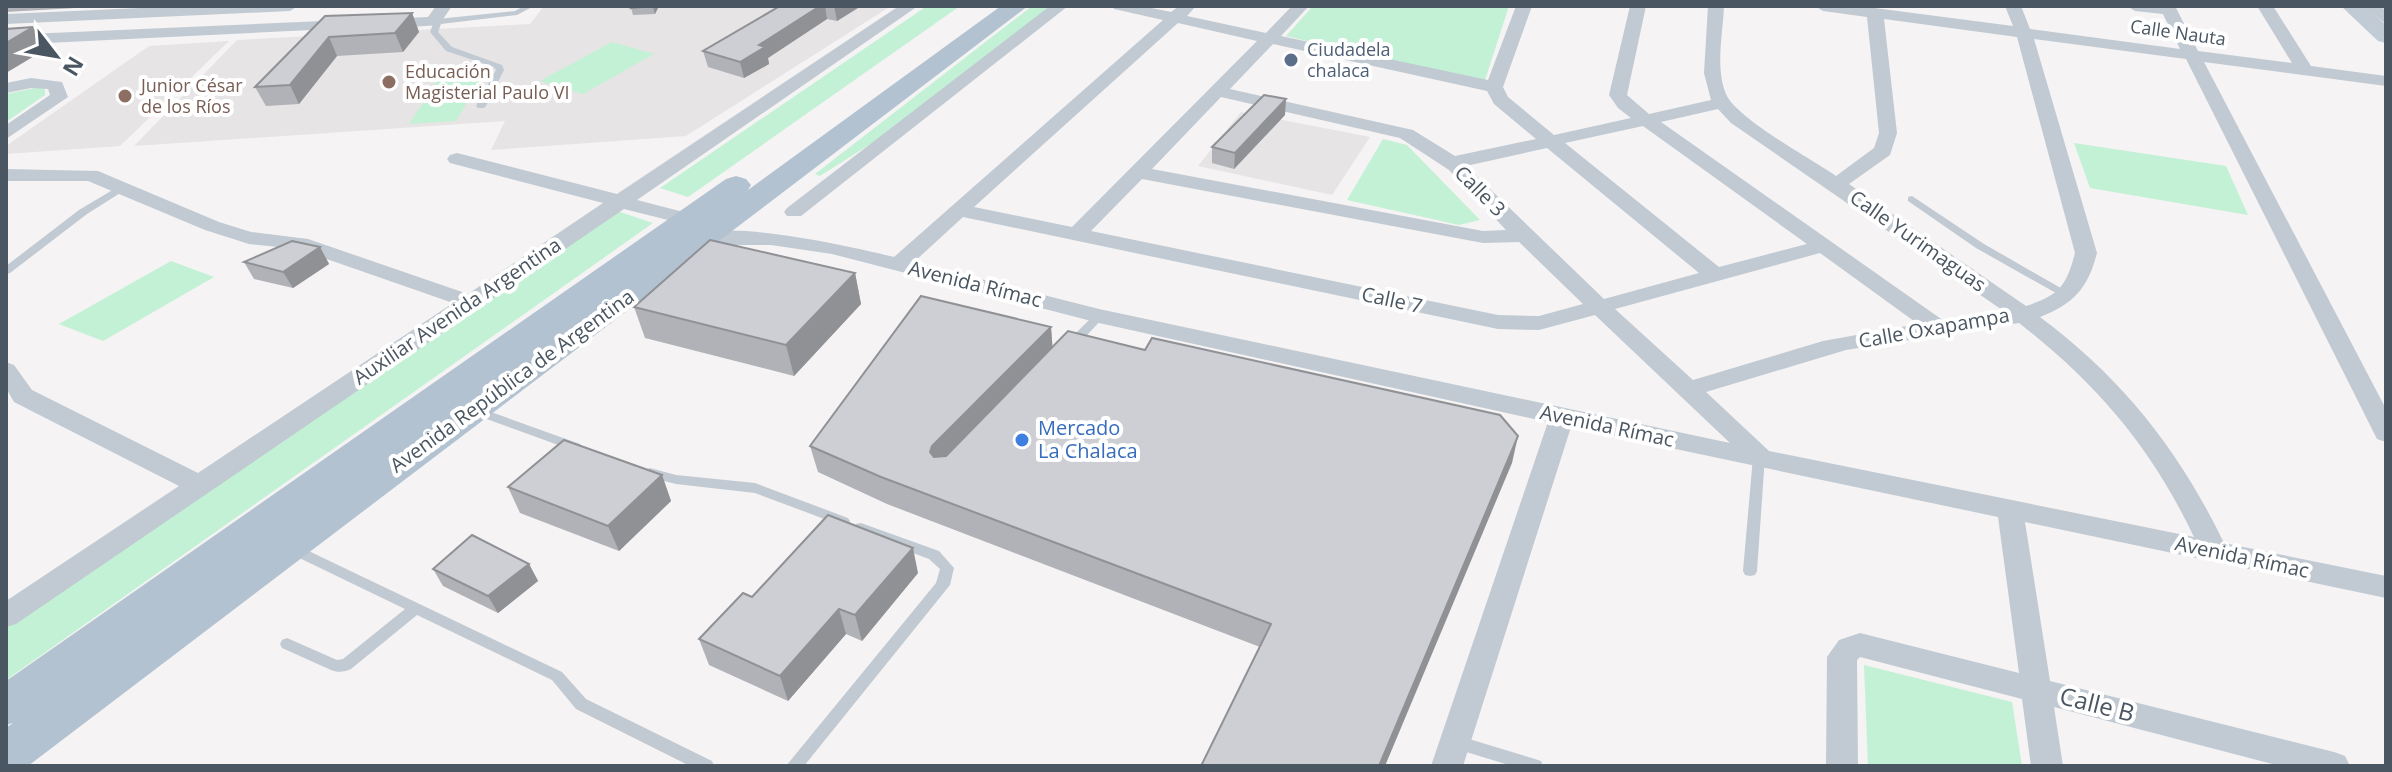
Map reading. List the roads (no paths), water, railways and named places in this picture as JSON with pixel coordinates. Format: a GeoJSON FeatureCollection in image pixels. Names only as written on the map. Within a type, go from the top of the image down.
{"type":"FeatureCollection","features":[{"type":"Feature","properties":{"kind":"main road","name":"Avenida República de Argentina"},"geometry":{"type":"LineString","coordinates":[[6,755],[473,409],[696,229],[984,6]]}},
{"type":"Feature","properties":{"kind":"main road","name":"Avenida República de Argentina"},"geometry":{"type":"LineString","coordinates":[[6,706],[696,229],[791,175],[1016,6]]}},
{"type":"Feature","properties":{"kind":"main road"},"geometry":{"type":"LineString","coordinates":[[2352,6],[2386,36]]}},
{"type":"Feature","properties":{"kind":"street"},"geometry":{"type":"LineString","coordinates":[[6,19],[290,6]]}},
{"type":"Feature","properties":{"kind":"street","name":"Auxiliar Avenida Argentina"},"geometry":{"type":"LineString","coordinates":[[6,616],[910,6]]}},
{"type":"Feature","properties":{"kind":"street"},"geometry":{"type":"LineString","coordinates":[[791,175],[789,194],[794,212],[1060,6]]}},
{"type":"Feature","properties":{"kind":"street"},"geometry":{"type":"LineString","coordinates":[[1120,6],[1181,12],[1268,40],[1494,87]]}},
{"type":"Feature","properties":{"kind":"street"},"geometry":{"type":"LineString","coordinates":[[1076,235],[1301,6]]}},
{"type":"Feature","properties":{"kind":"street"},"geometry":{"type":"LineString","coordinates":[[1524,6],[1494,87],[1500,100],[1715,275]]}},
{"type":"Feature","properties":{"kind":"street"},"geometry":{"type":"LineString","coordinates":[[1638,6],[1618,95],[1624,104],[1941,330]]}},
{"type":"Feature","properties":{"kind":"street"},"geometry":{"type":"LineString","coordinates":[[1452,163],[1554,143],[1722,103],[1717,94],[1713,70],[1716,6]]}},
{"type":"Feature","properties":{"kind":"street","name":"Calle Nauta"},"geometry":{"type":"LineString","coordinates":[[1823,6],[1875,13],[1915,12],[2024,33],[2386,81]]}},
{"type":"Feature","properties":{"kind":"street"},"geometry":{"type":"LineString","coordinates":[[2013,6],[2024,33],[2086,253],[2077,283],[2067,295]]}},
{"type":"Feature","properties":{"kind":"street"},"geometry":{"type":"LineString","coordinates":[[2135,6],[2168,8],[2386,433]]}},
{"type":"Feature","properties":{"kind":"street"},"geometry":{"type":"LineString","coordinates":[[2265,6],[2305,70]]}},
{"type":"Feature","properties":{"kind":"street"},"geometry":{"type":"LineString","coordinates":[[2371,6],[2386,19]]}},
{"type":"Feature","properties":{"kind":"street"},"geometry":{"type":"LineString","coordinates":[[898,265],[1181,12]]}},
{"type":"Feature","properties":{"kind":"street"},"geometry":{"type":"LineString","coordinates":[[1837,184],[1883,151],[1888,133],[1875,13]]}},
{"type":"Feature","properties":{"kind":"street"},"geometry":{"type":"LineString","coordinates":[[6,40],[364,24],[439,16]]}},
{"type":"Feature","properties":{"kind":"street"},"geometry":{"type":"LineString","coordinates":[[6,88],[35,82],[49,83],[56,86],[59,97],[6,133]]}},
{"type":"Feature","properties":{"kind":"street","name":"Calle 3"},"geometry":{"type":"LineString","coordinates":[[1216,91],[1421,140],[1452,163],[1524,236],[1691,389]]}},
{"type":"Feature","properties":{"kind":"street","name":"Calle Yurimaguas"},"geometry":{"type":"LineString","coordinates":[[1722,103],[1737,119],[1837,184],[2021,313],[2088,368],[2135,420],[2195,510],[2214,551]]}},
{"type":"Feature","properties":{"kind":"street","name":"Avenida Rímac"},"geometry":{"type":"LineString","coordinates":[[457,159],[622,200],[696,229],[833,248],[1099,316],[1562,417],[2386,587]]}},
{"type":"Feature","properties":{"kind":"street"},"geometry":{"type":"LineString","coordinates":[[1137,172],[1439,230],[1483,237],[1524,236]]}},
{"type":"Feature","properties":{"kind":"street"},"geometry":{"type":"LineString","coordinates":[[6,175],[91,175],[212,226],[249,238],[310,245],[470,302]]}},
{"type":"Feature","properties":{"kind":"street","name":"Calle 7"},"geometry":{"type":"LineString","coordinates":[[957,210],[1498,322],[1539,323],[1823,246]]}},
{"type":"Feature","properties":{"kind":"street","name":"Avenida Rímac"},"geometry":{"type":"LineString","coordinates":[[794,212],[816,237],[833,248]]}},
{"type":"Feature","properties":{"kind":"street","name":"Calle Oxapampa"},"geometry":{"type":"LineString","coordinates":[[1691,389],[1826,347],[1869,338],[1941,330],[2021,313],[2067,295]]}},
{"type":"Feature","properties":{"kind":"street"},"geometry":{"type":"LineString","coordinates":[[6,370],[23,396],[199,485]]}},
{"type":"Feature","properties":{"kind":"street"},"geometry":{"type":"LineString","coordinates":[[1691,389],[1759,457]]}},
{"type":"Feature","properties":{"kind":"street"},"geometry":{"type":"LineString","coordinates":[[1451,754],[1562,417]]}},
{"type":"Feature","properties":{"kind":"street"},"geometry":{"type":"LineString","coordinates":[[2010,509],[2047,766]]}},
{"type":"Feature","properties":{"kind":"street","name":"Calle B"},"geometry":{"type":"LineString","coordinates":[[1842,766],[1842,657],[1849,648],[1860,645],[2334,766]]}},
{"type":"Feature","properties":{"kind":"lane"},"geometry":{"type":"LineString","coordinates":[[481,106],[500,70],[498,65],[449,49],[434,32],[439,16],[517,13],[530,6]]}},
{"type":"Feature","properties":{"kind":"lane"},"geometry":{"type":"LineString","coordinates":[[6,271],[83,212],[121,188]]}},
{"type":"Feature","properties":{"kind":"lane"},"geometry":{"type":"LineString","coordinates":[[1912,199],[1980,246],[2067,295]]}},
{"type":"Feature","properties":{"kind":"lane"},"geometry":{"type":"LineString","coordinates":[[1063,353],[1099,316]]}},
{"type":"Feature","properties":{"kind":"lane"},"geometry":{"type":"LineString","coordinates":[[473,409],[598,454]]}},
{"type":"Feature","properties":{"kind":"lane"},"geometry":{"type":"LineString","coordinates":[[1750,571],[1759,457]]}},
{"type":"Feature","properties":{"kind":"lane"},"geometry":{"type":"LineString","coordinates":[[640,470],[669,480],[756,489],[934,555],[947,568],[943,585],[794,766]]}},
{"type":"Feature","properties":{"kind":"lane"},"geometry":{"type":"LineString","coordinates":[[288,546],[557,676],[581,704],[706,766]]}},
{"type":"Feature","properties":{"kind":"lane"},"geometry":{"type":"LineString","coordinates":[[287,644],[336,666],[346,665],[416,608]]}},
{"type":"Feature","properties":{"kind":"lane"},"geometry":{"type":"LineString","coordinates":[[1451,754],[1535,766]]}},
{"type":"Feature","properties":{"kind":"place","name":"Ciudadela chalaca"},"geometry":{"type":"Point","coordinates":[1291,60]}},
{"type":"Feature","properties":{"kind":"place","name":"Educación Magisterial Paulo VI"},"geometry":{"type":"Point","coordinates":[389,82]}},
{"type":"Feature","properties":{"kind":"place","name":"Junior César de los Ríos"},"geometry":{"type":"Point","coordinates":[125,96]}},
{"type":"Feature","properties":{"kind":"place","name":"Mercado La Chalaca"},"geometry":{"type":"Point","coordinates":[1022,440]}}]}
